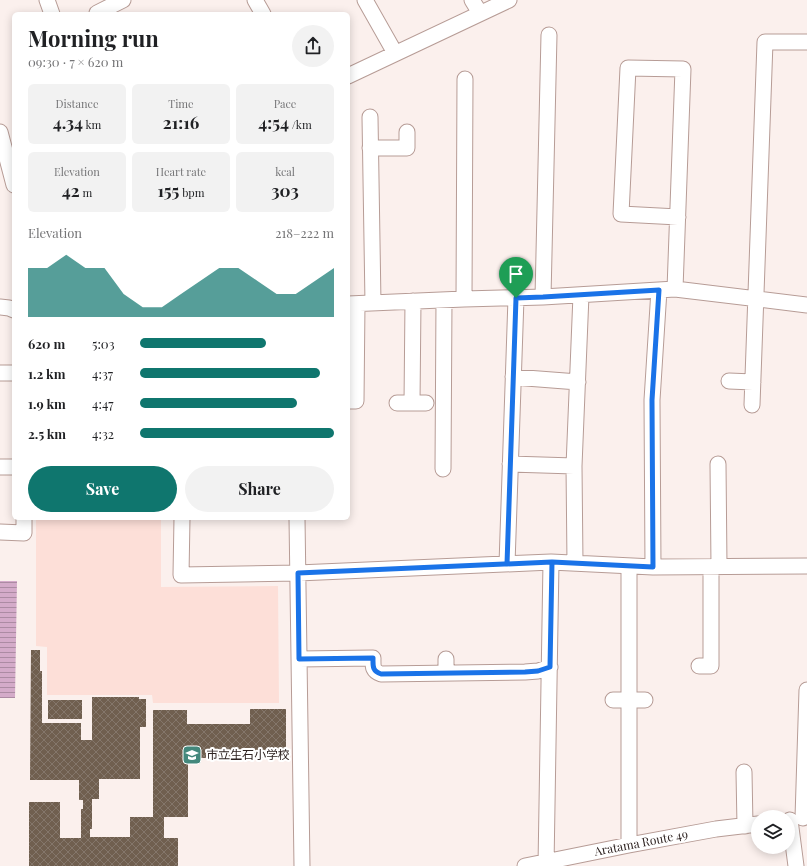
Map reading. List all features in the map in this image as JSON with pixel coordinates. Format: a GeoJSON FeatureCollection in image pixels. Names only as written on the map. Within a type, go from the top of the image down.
{"type":"FeatureCollection","features":[{"type":"Feature","properties":{"kind":"street"},"geometry":{"type":"LineString","coordinates":[[47,0],[51,12]]}},
{"type":"Feature","properties":{"kind":"street"},"geometry":{"type":"LineString","coordinates":[[98,12],[123,0]]}},
{"type":"Feature","properties":{"kind":"street"},"geometry":{"type":"LineString","coordinates":[[255,0],[262,12]]}},
{"type":"Feature","properties":{"kind":"street"},"geometry":{"type":"LineString","coordinates":[[365,0],[395,54]]}},
{"type":"Feature","properties":{"kind":"street"},"geometry":{"type":"LineString","coordinates":[[472,0],[480,14]]}},
{"type":"Feature","properties":{"kind":"street"},"geometry":{"type":"LineString","coordinates":[[350,75],[509,0]]}},
{"type":"Feature","properties":{"kind":"street"},"geometry":{"type":"LineString","coordinates":[[543,297],[549,35]]}},
{"type":"Feature","properties":{"kind":"street"},"geometry":{"type":"LineString","coordinates":[[752,405],[765,42],[807,42]]}},
{"type":"Feature","properties":{"kind":"street"},"geometry":{"type":"LineString","coordinates":[[675,289],[678,217],[684,69],[628,68],[622,214],[678,217]]}},
{"type":"Feature","properties":{"kind":"street"},"geometry":{"type":"LineString","coordinates":[[464,299],[465,79]]}},
{"type":"Feature","properties":{"kind":"street"},"geometry":{"type":"LineString","coordinates":[[370,117],[372,303]]}},
{"type":"Feature","properties":{"kind":"street"},"geometry":{"type":"LineString","coordinates":[[0,132],[10,152],[12,168]]}},
{"type":"Feature","properties":{"kind":"street"},"geometry":{"type":"LineString","coordinates":[[370,148],[407,148],[407,132]]}},
{"type":"Feature","properties":{"kind":"street"},"geometry":{"type":"LineString","coordinates":[[350,401],[356,401],[353,304],[543,297],[675,289],[807,305]]}},
{"type":"Feature","properties":{"kind":"street"},"geometry":{"type":"LineString","coordinates":[[653,567],[652,400],[659,290]]}},
{"type":"Feature","properties":{"kind":"street"},"geometry":{"type":"LineString","coordinates":[[575,563],[574,466],[581,295]]}},
{"type":"Feature","properties":{"kind":"street"},"geometry":{"type":"LineString","coordinates":[[507,564],[516,298]]}},
{"type":"Feature","properties":{"kind":"street"},"geometry":{"type":"LineString","coordinates":[[442,469],[444,300]]}},
{"type":"Feature","properties":{"kind":"street"},"geometry":{"type":"LineString","coordinates":[[412,403],[413,301]]}},
{"type":"Feature","properties":{"kind":"street"},"geometry":{"type":"LineString","coordinates":[[0,307],[12,309]]}},
{"type":"Feature","properties":{"kind":"street"},"geometry":{"type":"LineString","coordinates":[[0,373],[12,373]]}},
{"type":"Feature","properties":{"kind":"street"},"geometry":{"type":"LineString","coordinates":[[513,377],[578,382]]}},
{"type":"Feature","properties":{"kind":"street"},"geometry":{"type":"LineString","coordinates":[[729,381],[753,382]]}},
{"type":"Feature","properties":{"kind":"street"},"geometry":{"type":"LineString","coordinates":[[510,464],[574,466]]}},
{"type":"Feature","properties":{"kind":"street"},"geometry":{"type":"LineString","coordinates":[[699,666],[711,666],[718,464]]}},
{"type":"Feature","properties":{"kind":"street"},"geometry":{"type":"LineString","coordinates":[[0,467],[12,467]]}},
{"type":"Feature","properties":{"kind":"street"},"geometry":{"type":"LineString","coordinates":[[0,532],[24,532],[24,520]]}},
{"type":"Feature","properties":{"kind":"street"},"geometry":{"type":"LineString","coordinates":[[182,520],[181,575],[298,573],[552,562],[653,567],[807,566]]}},
{"type":"Feature","properties":{"kind":"street"},"geometry":{"type":"LineString","coordinates":[[297,520],[302,866]]}},
{"type":"Feature","properties":{"kind":"street"},"geometry":{"type":"LineString","coordinates":[[546,864],[552,562]]}},
{"type":"Feature","properties":{"kind":"street"},"geometry":{"type":"LineString","coordinates":[[629,845],[630,566]]}},
{"type":"Feature","properties":{"kind":"street"},"geometry":{"type":"LineString","coordinates":[[299,659],[373,658],[373,668],[376,672],[381,674],[446,666],[525,672],[538,671],[550,667]]}},
{"type":"Feature","properties":{"kind":"street"},"geometry":{"type":"LineString","coordinates":[[796,866],[797,819],[807,690]]}},
{"type":"Feature","properties":{"kind":"street"},"geometry":{"type":"LineString","coordinates":[[613,700],[645,700]]}},
{"type":"Feature","properties":{"kind":"street"},"geometry":{"type":"LineString","coordinates":[[744,772],[751,825]]}},
{"type":"Feature","properties":{"kind":"street","name":"Aratama Route 49"},"geometry":{"type":"LineString","coordinates":[[526,866],[546,864],[629,845],[751,825]]}},
{"type":"Feature","properties":{"kind":"shaded area"},"geometry":{"type":"Polygon","coordinates":[[[36,520],[161,520],[161,587],[278,586],[279,703],[153,703],[152,695],[47,695],[47,647],[36,646],[36,520]]]}},
{"type":"Feature","properties":{"kind":"shaded area"},"geometry":{"type":"Polygon","coordinates":[[[0,581],[17,581],[15,698],[0,698],[0,581]]]}},
{"type":"Feature","properties":{"kind":"building"},"geometry":{"type":"Polygon","coordinates":[[[31,650],[40,650],[40,671],[42,671],[42,723],[81,723],[81,740],[92,740],[92,697],[139,697],[139,699],[146,699],[146,727],[140,727],[140,779],[99,779],[99,799],[92,799],[92,829],[90,829],[90,837],[130,837],[130,817],[153,817],[153,710],[187,710],[187,724],[250,724],[250,709],[286,709],[286,758],[188,758],[188,817],[164,817],[164,838],[178,838],[178,866],[29,866],[29,802],[60,802],[60,838],[81,838],[81,809],[83,809],[83,800],[79,800],[79,780],[30,780],[31,650]]]}},
{"type":"Feature","properties":{"kind":"building"},"geometry":{"type":"Polygon","coordinates":[[[48,700],[82,700],[82,719],[48,719],[48,700]]]}},
{"type":"Feature","properties":{"kind":"place","name":"市立生石小学校"},"geometry":{"type":"Point","coordinates":[192,755]}},
{"type":"Feature","properties":{"kind":"route"},"geometry":{"type":"LineString","coordinates":[[516,298],[507,564],[552,562],[550,667],[538,671],[525,672],[381,674],[376,672],[373,668],[373,658],[299,659],[298,573],[350,571],[552,562],[653,567],[652,400],[659,290],[516,298]]}}]}
